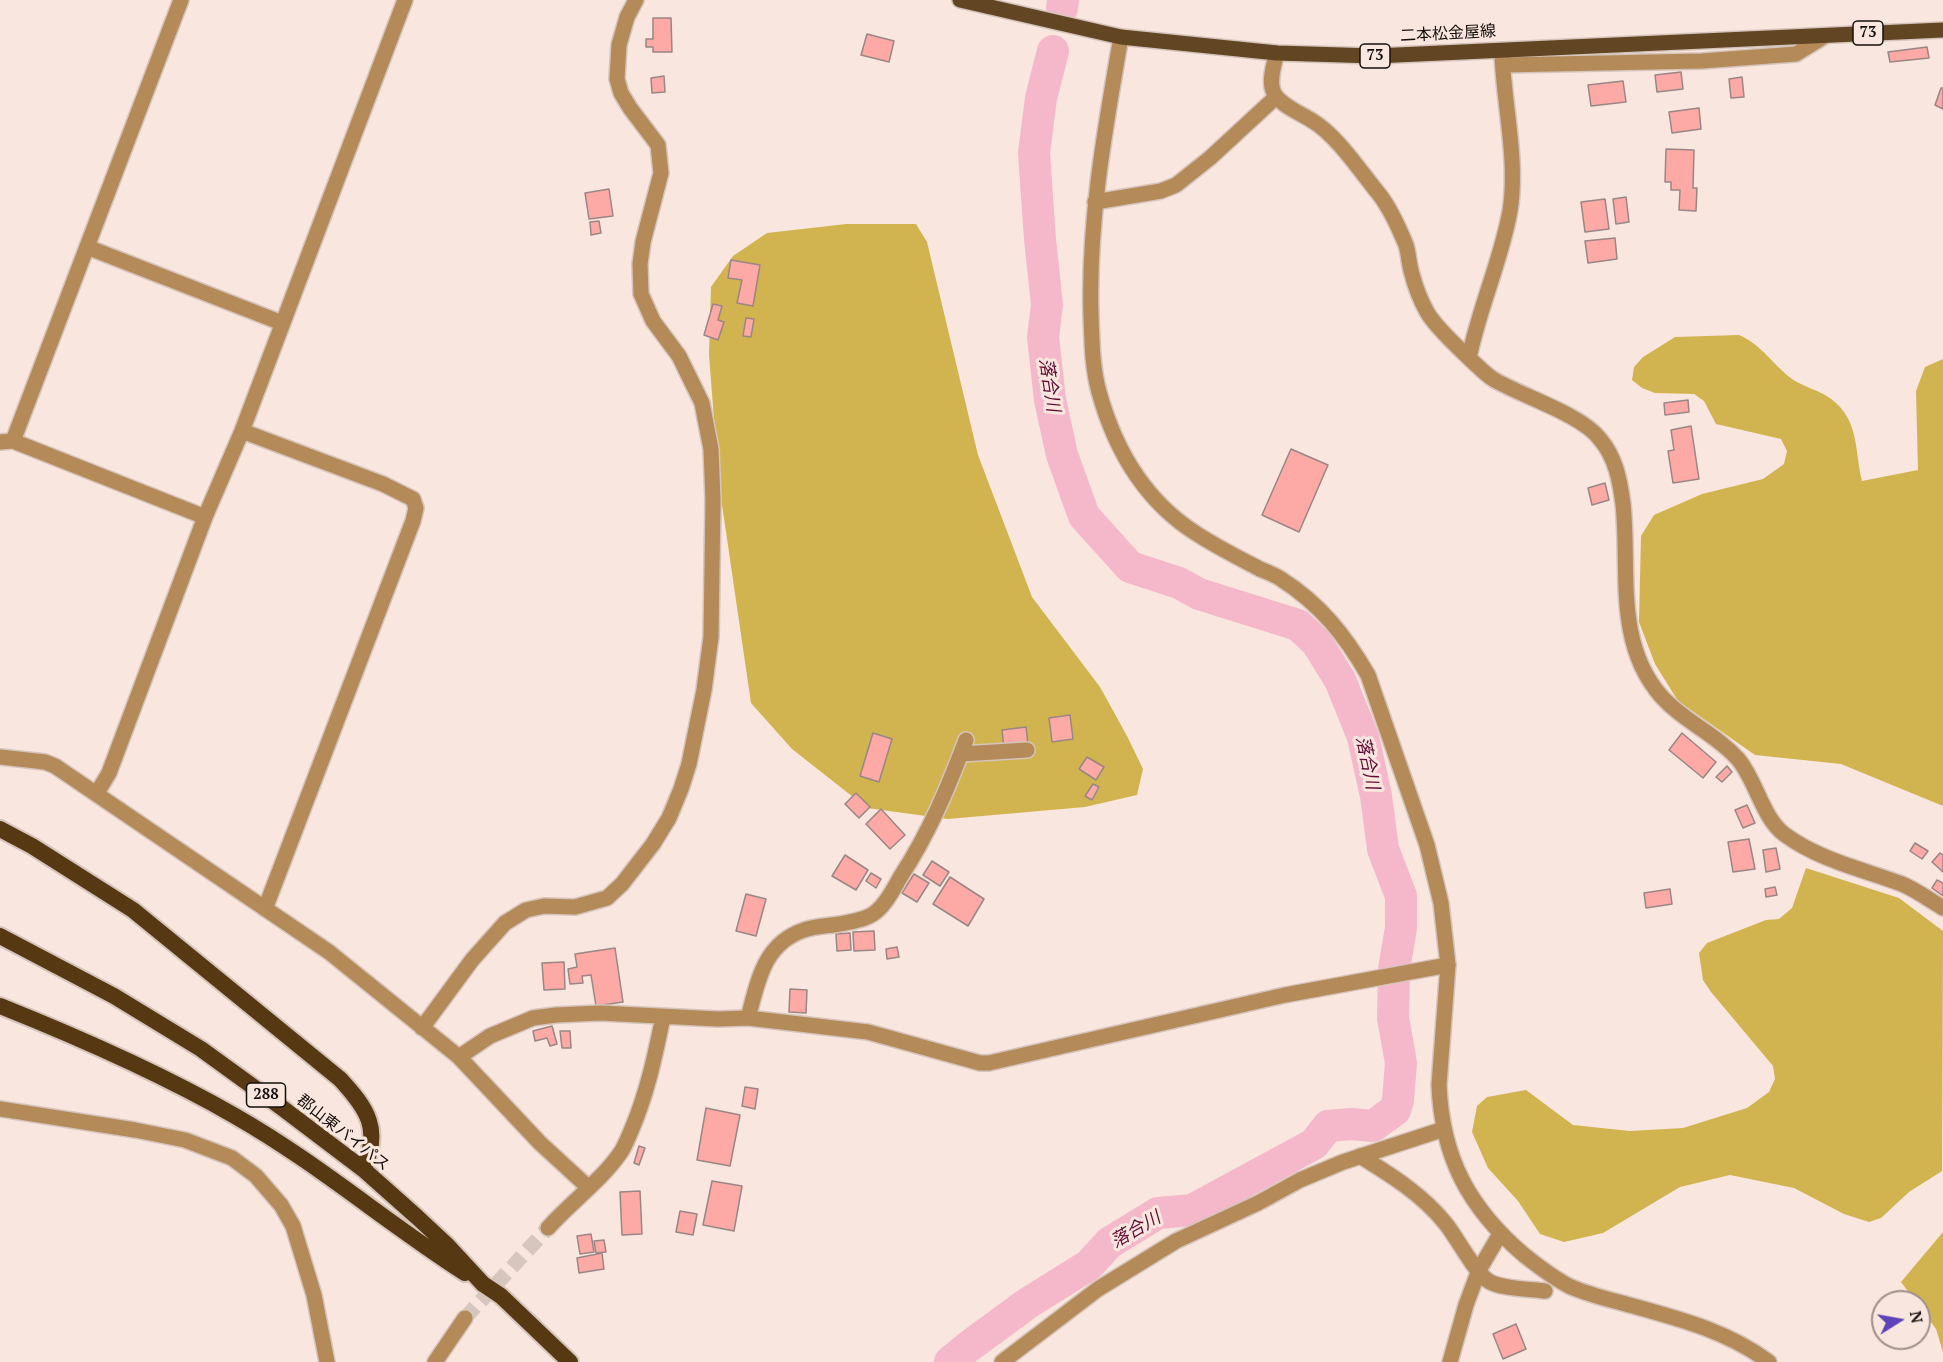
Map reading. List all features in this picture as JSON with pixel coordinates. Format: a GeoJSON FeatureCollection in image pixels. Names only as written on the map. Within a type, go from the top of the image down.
{"type":"FeatureCollection","features":[{"type":"Feature","properties":{"kind":"highway"},"geometry":{"type":"LineString","coordinates":[[0,829],[72,870],[133,910],[340,1079],[365,1108],[371,1127],[372,1147],[363,1169]]}},
{"type":"Feature","properties":{"kind":"highway","name":"郡山東バイパス"},"geometry":{"type":"LineString","coordinates":[[0,936],[114,996],[201,1049],[281,1107],[363,1169],[446,1244],[483,1284],[501,1296],[570,1362]]}},
{"type":"Feature","properties":{"kind":"highway"},"geometry":{"type":"LineString","coordinates":[[0,1006],[133,1064],[236,1116],[327,1176],[432,1252],[483,1284]]}},
{"type":"Feature","properties":{"kind":"main road","name":"二本松金屋線"},"geometry":{"type":"LineString","coordinates":[[960,0],[1121,37],[1277,53],[1503,57],[1943,30]]}},
{"type":"Feature","properties":{"kind":"street"},"geometry":{"type":"LineString","coordinates":[[181,0],[87,247],[6,442],[205,517]]}},
{"type":"Feature","properties":{"kind":"street"},"geometry":{"type":"LineString","coordinates":[[97,793],[109,773],[205,517],[242,431],[405,0]]}},
{"type":"Feature","properties":{"kind":"street"},"geometry":{"type":"LineString","coordinates":[[422,1028],[472,960],[505,923],[526,910],[544,906],[575,907],[607,898],[622,884],[653,844],[669,818],[689,764],[711,638],[713,500],[711,449],[702,403],[679,356],[653,321],[641,294],[639,273],[643,242],[661,173],[658,145],[624,99],[617,79],[619,45],[627,17],[636,0]]}},
{"type":"Feature","properties":{"kind":"street"},"geometry":{"type":"LineString","coordinates":[[1121,37],[1095,202],[1090,296],[1093,360],[1098,391],[1119,447],[1134,474],[1153,497],[1174,517],[1211,543],[1280,579],[1314,604],[1334,623],[1356,653],[1368,675],[1427,845],[1441,903],[1448,965],[1439,1085],[1444,1129],[1454,1164],[1476,1205],[1500,1234],[1550,1275],[1570,1287],[1704,1327],[1733,1340],[1768,1362]]}},
{"type":"Feature","properties":{"kind":"street"},"geometry":{"type":"LineString","coordinates":[[1277,53],[1272,82],[1272,90],[1276,97],[1315,122],[1330,135],[1385,201],[1406,247],[1412,276],[1428,314],[1491,378],[1581,422],[1599,437],[1610,454],[1618,471],[1626,530],[1625,595],[1628,621],[1634,648],[1648,680],[1661,697],[1677,712],[1724,746],[1738,760],[1765,808],[1782,832],[1813,851],[1855,870],[1905,885],[1943,908]]}},
{"type":"Feature","properties":{"kind":"street"},"geometry":{"type":"LineString","coordinates":[[1469,358],[1475,327],[1510,210],[1511,163],[1503,57]]}},
{"type":"Feature","properties":{"kind":"street"},"geometry":{"type":"LineString","coordinates":[[1095,202],[1161,191],[1176,185],[1210,158],[1276,97]]}},
{"type":"Feature","properties":{"kind":"street"},"geometry":{"type":"LineString","coordinates":[[87,247],[282,323]]}},
{"type":"Feature","properties":{"kind":"street"},"geometry":{"type":"LineString","coordinates":[[242,431],[383,484],[413,499],[416,508],[265,909]]}},
{"type":"Feature","properties":{"kind":"street"},"geometry":{"type":"LineString","coordinates":[[748,1018],[761,969],[768,958],[793,934],[806,929],[865,919],[877,911],[922,842],[942,803],[963,747],[1027,750]]}},
{"type":"Feature","properties":{"kind":"street"},"geometry":{"type":"LineString","coordinates":[[0,758],[45,762],[55,766],[329,952],[459,1057],[540,1143],[589,1188]]}},
{"type":"Feature","properties":{"kind":"street"},"geometry":{"type":"LineString","coordinates":[[459,1057],[490,1036],[533,1018],[600,1013],[663,1017],[748,1018],[868,1032],[980,1063],[989,1063],[1285,995],[1448,965]]}},
{"type":"Feature","properties":{"kind":"street"},"geometry":{"type":"LineString","coordinates":[[548,1227],[589,1188],[622,1151],[640,1110],[663,1017]]}},
{"type":"Feature","properties":{"kind":"street"},"geometry":{"type":"LineString","coordinates":[[0,1109],[185,1140],[232,1158],[256,1176],[281,1205],[293,1226],[314,1295],[327,1362]]}},
{"type":"Feature","properties":{"kind":"street"},"geometry":{"type":"LineString","coordinates":[[1002,1362],[1098,1289],[1176,1240],[1258,1203],[1300,1180],[1360,1156],[1444,1129]]}},
{"type":"Feature","properties":{"kind":"street"},"geometry":{"type":"LineString","coordinates":[[1360,1156],[1412,1191],[1431,1209],[1446,1225],[1487,1280],[1545,1291]]}},
{"type":"Feature","properties":{"kind":"street"},"geometry":{"type":"LineString","coordinates":[[1449,1362],[1479,1270],[1500,1234]]}},
{"type":"Feature","properties":{"kind":"street"},"geometry":{"type":"LineString","coordinates":[[435,1362],[465,1318]]}},
{"type":"Feature","properties":{"kind":"shaded area"},"geometry":{"type":"Polygon","coordinates":[[[846,224],[916,224],[927,242],[978,455],[1032,597],[1100,687],[1143,769],[1137,795],[1085,807],[948,819],[867,808],[792,749],[751,703],[719,484],[709,355],[711,287],[733,256],[767,233],[846,224]]]}},
{"type":"Feature","properties":{"kind":"shaded area"},"geometry":{"type":"Polygon","coordinates":[[[1739,335],[1754,344],[1792,379],[1836,403],[1850,422],[1854,433],[1862,481],[1918,470],[1916,391],[1925,367],[1943,359],[1943,806],[1841,764],[1755,755],[1678,701],[1655,664],[1639,622],[1641,536],[1654,515],[1702,494],[1763,479],[1784,464],[1787,451],[1781,439],[1716,424],[1704,401],[1694,394],[1655,393],[1642,388],[1632,380],[1634,367],[1643,357],[1675,337],[1739,335]]]}},
{"type":"Feature","properties":{"kind":"shaded area"},"geometry":{"type":"Polygon","coordinates":[[[1806,868],[1899,898],[1943,931],[1942,1171],[1909,1192],[1881,1218],[1869,1222],[1844,1214],[1794,1188],[1730,1175],[1680,1187],[1603,1233],[1564,1242],[1540,1234],[1518,1201],[1488,1168],[1472,1132],[1477,1106],[1487,1097],[1526,1090],[1573,1125],[1630,1131],[1683,1128],[1747,1108],[1769,1092],[1775,1079],[1773,1066],[1703,980],[1699,953],[1707,943],[1766,920],[1779,919],[1792,908],[1806,868]]]}},
{"type":"Feature","properties":{"kind":"shaded area"},"geometry":{"type":"Polygon","coordinates":[[[1943,1232],[1943,1352],[1936,1329],[1931,1322],[1931,1290],[1907,1290],[1901,1282],[1943,1232]]]}},
{"type":"Feature","properties":{"kind":"building"},"geometry":{"type":"Polygon","coordinates":[[[653,18],[671,18],[672,52],[653,52],[653,47],[646,47],[646,39],[653,39],[653,18]]]}},
{"type":"Feature","properties":{"kind":"building"},"geometry":{"type":"Polygon","coordinates":[[[867,34],[894,41],[889,62],[861,55],[867,34]]]}},
{"type":"Feature","properties":{"kind":"building"},"geometry":{"type":"Polygon","coordinates":[[[1927,47],[1929,58],[1890,62],[1888,52],[1927,47]]]}},
{"type":"Feature","properties":{"kind":"building"},"geometry":{"type":"Polygon","coordinates":[[[1681,72],[1683,89],[1657,92],[1655,75],[1681,72]]]}},
{"type":"Feature","properties":{"kind":"building"},"geometry":{"type":"Polygon","coordinates":[[[664,76],[665,92],[652,93],[651,78],[664,76]]]}},
{"type":"Feature","properties":{"kind":"building"},"geometry":{"type":"Polygon","coordinates":[[[1742,77],[1744,97],[1731,98],[1729,79],[1742,77]]]}},
{"type":"Feature","properties":{"kind":"building"},"geometry":{"type":"Polygon","coordinates":[[[1623,81],[1626,102],[1591,106],[1588,85],[1623,81]]]}},
{"type":"Feature","properties":{"kind":"building"},"geometry":{"type":"Polygon","coordinates":[[[1941,88],[1943,88],[1943,109],[1935,105],[1941,88]]]}},
{"type":"Feature","properties":{"kind":"building"},"geometry":{"type":"Polygon","coordinates":[[[1699,108],[1701,129],[1672,133],[1669,112],[1699,108]]]}},
{"type":"Feature","properties":{"kind":"building"},"geometry":{"type":"Polygon","coordinates":[[[1666,149],[1694,150],[1693,188],[1697,188],[1696,211],[1679,210],[1680,190],[1671,190],[1671,182],[1665,182],[1666,149]]]}},
{"type":"Feature","properties":{"kind":"building"},"geometry":{"type":"Polygon","coordinates":[[[609,189],[613,216],[589,219],[585,193],[609,189]]]}},
{"type":"Feature","properties":{"kind":"building"},"geometry":{"type":"Polygon","coordinates":[[[1626,197],[1629,222],[1616,224],[1613,199],[1626,197]]]}},
{"type":"Feature","properties":{"kind":"building"},"geometry":{"type":"Polygon","coordinates":[[[1605,199],[1609,229],[1585,232],[1581,202],[1605,199]]]}},
{"type":"Feature","properties":{"kind":"building"},"geometry":{"type":"Polygon","coordinates":[[[599,221],[601,233],[591,235],[590,222],[599,221]]]}},
{"type":"Feature","properties":{"kind":"building"},"geometry":{"type":"Polygon","coordinates":[[[1615,238],[1617,259],[1588,263],[1585,241],[1615,238]]]}},
{"type":"Feature","properties":{"kind":"building"},"geometry":{"type":"Polygon","coordinates":[[[731,260],[760,265],[753,306],[737,303],[742,280],[728,278],[731,260]]]}},
{"type":"Feature","properties":{"kind":"building"},"geometry":{"type":"Polygon","coordinates":[[[713,304],[722,306],[718,320],[724,322],[718,340],[704,335],[713,304]]]}},
{"type":"Feature","properties":{"kind":"building"},"geometry":{"type":"Polygon","coordinates":[[[746,318],[754,319],[751,337],[743,336],[746,318]]]}},
{"type":"Feature","properties":{"kind":"building"},"geometry":{"type":"Polygon","coordinates":[[[1688,400],[1689,412],[1665,415],[1664,403],[1688,400]]]}},
{"type":"Feature","properties":{"kind":"building"},"geometry":{"type":"Polygon","coordinates":[[[1691,426],[1699,479],[1673,483],[1668,451],[1674,450],[1671,430],[1691,426]]]}},
{"type":"Feature","properties":{"kind":"building"},"geometry":{"type":"Polygon","coordinates":[[[1291,449],[1328,465],[1299,532],[1262,515],[1291,449]]]}},
{"type":"Feature","properties":{"kind":"building"},"geometry":{"type":"Polygon","coordinates":[[[1605,483],[1609,500],[1592,505],[1588,488],[1605,483]]]}},
{"type":"Feature","properties":{"kind":"building"},"geometry":{"type":"Polygon","coordinates":[[[1070,715],[1073,739],[1052,742],[1049,718],[1070,715]]]}},
{"type":"Feature","properties":{"kind":"building"},"geometry":{"type":"Polygon","coordinates":[[[1026,727],[1028,745],[1004,748],[1002,730],[1026,727]]]}},
{"type":"Feature","properties":{"kind":"building"},"geometry":{"type":"Polygon","coordinates":[[[873,733],[892,739],[879,782],[860,776],[873,733]]]}},
{"type":"Feature","properties":{"kind":"building"},"geometry":{"type":"Polygon","coordinates":[[[1682,733],[1716,762],[1703,778],[1669,750],[1682,733]]]}},
{"type":"Feature","properties":{"kind":"building"},"geometry":{"type":"Polygon","coordinates":[[[1087,757],[1104,767],[1096,780],[1079,769],[1087,757]]]}},
{"type":"Feature","properties":{"kind":"building"},"geometry":{"type":"Polygon","coordinates":[[[1727,766],[1732,772],[1722,782],[1716,777],[1727,766]]]}},
{"type":"Feature","properties":{"kind":"building"},"geometry":{"type":"Polygon","coordinates":[[[1093,784],[1099,787],[1092,800],[1085,796],[1093,784]]]}},
{"type":"Feature","properties":{"kind":"building"},"geometry":{"type":"Polygon","coordinates":[[[856,793],[870,807],[859,818],[845,804],[856,793]]]}},
{"type":"Feature","properties":{"kind":"building"},"geometry":{"type":"Polygon","coordinates":[[[1747,805],[1755,823],[1743,828],[1735,810],[1747,805]]]}},
{"type":"Feature","properties":{"kind":"building"},"geometry":{"type":"Polygon","coordinates":[[[881,809],[905,835],[890,849],[866,824],[881,809]]]}},
{"type":"Feature","properties":{"kind":"building"},"geometry":{"type":"Polygon","coordinates":[[[1749,839],[1755,869],[1733,872],[1728,842],[1749,839]]]}},
{"type":"Feature","properties":{"kind":"building"},"geometry":{"type":"Polygon","coordinates":[[[1915,843],[1928,851],[1922,859],[1910,851],[1915,843]]]}},
{"type":"Feature","properties":{"kind":"building"},"geometry":{"type":"Polygon","coordinates":[[[1776,848],[1780,869],[1766,872],[1763,850],[1776,848]]]}},
{"type":"Feature","properties":{"kind":"building"},"geometry":{"type":"Polygon","coordinates":[[[1940,853],[1943,855],[1943,872],[1932,862],[1940,853]]]}},
{"type":"Feature","properties":{"kind":"building"},"geometry":{"type":"Polygon","coordinates":[[[845,855],[868,870],[856,890],[832,876],[845,855]]]}},
{"type":"Feature","properties":{"kind":"building"},"geometry":{"type":"Polygon","coordinates":[[[932,861],[949,872],[940,886],[923,875],[932,861]]]}},
{"type":"Feature","properties":{"kind":"building"},"geometry":{"type":"Polygon","coordinates":[[[871,873],[881,879],[876,888],[866,881],[871,873]]]}},
{"type":"Feature","properties":{"kind":"building"},"geometry":{"type":"Polygon","coordinates":[[[914,874],[929,883],[917,902],[902,893],[914,874]]]}},
{"type":"Feature","properties":{"kind":"building"},"geometry":{"type":"Polygon","coordinates":[[[950,877],[984,899],[968,926],[933,904],[950,877]]]}},
{"type":"Feature","properties":{"kind":"building"},"geometry":{"type":"Polygon","coordinates":[[[1937,880],[1943,883],[1943,896],[1932,888],[1937,880]]]}},
{"type":"Feature","properties":{"kind":"building"},"geometry":{"type":"Polygon","coordinates":[[[1775,887],[1777,895],[1766,897],[1765,889],[1775,887]]]}},
{"type":"Feature","properties":{"kind":"building"},"geometry":{"type":"Polygon","coordinates":[[[1670,889],[1672,904],[1646,908],[1644,893],[1670,889]]]}},
{"type":"Feature","properties":{"kind":"building"},"geometry":{"type":"Polygon","coordinates":[[[746,894],[766,899],[756,936],[736,931],[746,894]]]}},
{"type":"Feature","properties":{"kind":"building"},"geometry":{"type":"Polygon","coordinates":[[[874,931],[875,950],[854,951],[853,932],[874,931]]]}},
{"type":"Feature","properties":{"kind":"building"},"geometry":{"type":"Polygon","coordinates":[[[850,933],[851,950],[837,951],[836,934],[850,933]]]}},
{"type":"Feature","properties":{"kind":"building"},"geometry":{"type":"Polygon","coordinates":[[[897,947],[899,957],[887,959],[886,949],[897,947]]]}},
{"type":"Feature","properties":{"kind":"building"},"geometry":{"type":"Polygon","coordinates":[[[615,948],[623,1002],[596,1006],[591,975],[582,976],[583,983],[570,984],[568,969],[577,967],[575,954],[615,948]]]}},
{"type":"Feature","properties":{"kind":"building"},"geometry":{"type":"Polygon","coordinates":[[[564,962],[565,989],[544,990],[542,963],[564,962]]]}},
{"type":"Feature","properties":{"kind":"building"},"geometry":{"type":"Polygon","coordinates":[[[790,989],[807,990],[806,1013],[789,1012],[790,989]]]}},
{"type":"Feature","properties":{"kind":"building"},"geometry":{"type":"Polygon","coordinates":[[[552,1026],[557,1044],[550,1046],[547,1038],[535,1041],[533,1031],[552,1026]]]}},
{"type":"Feature","properties":{"kind":"building"},"geometry":{"type":"Polygon","coordinates":[[[560,1031],[570,1031],[571,1048],[562,1048],[560,1031]]]}},
{"type":"Feature","properties":{"kind":"building"},"geometry":{"type":"Polygon","coordinates":[[[745,1087],[758,1089],[755,1109],[742,1106],[745,1087]]]}},
{"type":"Feature","properties":{"kind":"building"},"geometry":{"type":"Polygon","coordinates":[[[706,1108],[740,1115],[730,1166],[697,1160],[706,1108]]]}},
{"type":"Feature","properties":{"kind":"building"},"geometry":{"type":"Polygon","coordinates":[[[639,1146],[645,1148],[639,1165],[634,1163],[639,1146]]]}},
{"type":"Feature","properties":{"kind":"building"},"geometry":{"type":"Polygon","coordinates":[[[712,1181],[742,1186],[734,1231],[703,1225],[712,1181]]]}},
{"type":"Feature","properties":{"kind":"building"},"geometry":{"type":"Polygon","coordinates":[[[640,1191],[642,1234],[622,1235],[620,1192],[640,1191]]]}},
{"type":"Feature","properties":{"kind":"building"},"geometry":{"type":"Polygon","coordinates":[[[680,1211],[697,1214],[693,1235],[676,1232],[680,1211]]]}},
{"type":"Feature","properties":{"kind":"building"},"geometry":{"type":"Polygon","coordinates":[[[591,1234],[594,1252],[580,1254],[577,1236],[591,1234]]]}},
{"type":"Feature","properties":{"kind":"building"},"geometry":{"type":"Polygon","coordinates":[[[604,1240],[606,1252],[596,1253],[594,1241],[604,1240]]]}},
{"type":"Feature","properties":{"kind":"building"},"geometry":{"type":"Polygon","coordinates":[[[602,1253],[604,1269],[579,1273],[577,1258],[602,1253]]]}},
{"type":"Feature","properties":{"kind":"building"},"geometry":{"type":"Polygon","coordinates":[[[1516,1324],[1526,1349],[1503,1359],[1493,1334],[1516,1324]]]}},
{"type":"Feature","properties":{"kind":"waterway","name":"落合川"},"geometry":{"type":"LineString","coordinates":[[1062,8],[1063,0]]}},
{"type":"Feature","properties":{"kind":"waterway","name":"落合川"},"geometry":{"type":"LineString","coordinates":[[950,1362],[1028,1303],[1089,1265],[1109,1243],[1158,1213],[1192,1210],[1314,1144],[1328,1126],[1351,1124],[1373,1126],[1395,1110],[1401,1063],[1393,1018],[1394,969],[1401,928],[1401,896],[1383,849],[1376,796],[1363,737],[1340,680],[1317,643],[1298,625],[1199,594],[1179,583],[1130,567],[1084,516],[1062,455],[1050,400],[1043,337],[1047,305],[1034,153],[1041,98],[1053,51]]}},
{"type":"Feature","properties":{"kind":"tunnel"},"geometry":{"type":"LineString","coordinates":[[465,1318],[548,1228]]}}]}
